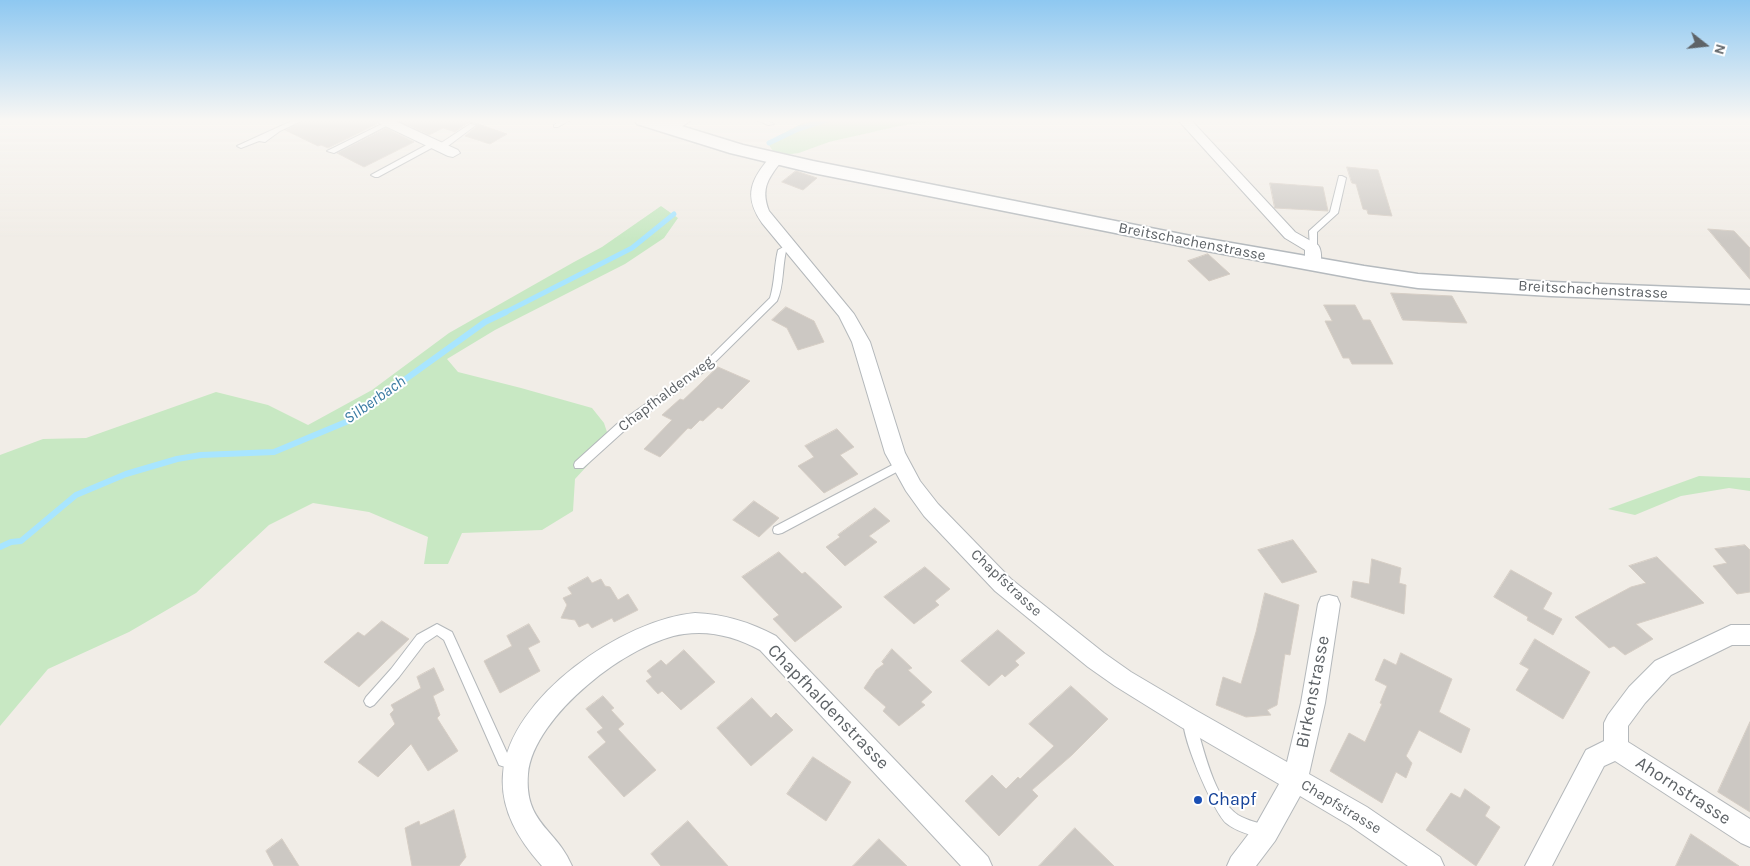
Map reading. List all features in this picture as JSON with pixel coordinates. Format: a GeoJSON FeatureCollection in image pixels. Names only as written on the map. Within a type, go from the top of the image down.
{"type":"FeatureCollection","features":[{"type":"Feature","properties":{"kind":"street","name":"Chapfstrasse"},"geometry":{"type":"LineString","coordinates":[[775,160],[757,189],[757,200],[767,220],[850,321],[861,342],[900,465],[931,510],[1003,585],[1096,660],[1189,719],[1378,828],[1431,866]]}},
{"type":"Feature","properties":{"kind":"street","name":"Breitschachenstrasse"},"geometry":{"type":"LineString","coordinates":[[783,160],[982,202],[1313,256],[1418,280],[1551,289],[1750,297]]}},
{"type":"Feature","properties":{"kind":"street"},"geometry":{"type":"LineString","coordinates":[[1221,160],[1290,235],[1313,256]]}},
{"type":"Feature","properties":{"kind":"street","name":"Birkenstrasse"},"geometry":{"type":"LineString","coordinates":[[1296,779],[1313,702],[1329,604]]}},
{"type":"Feature","properties":{"kind":"street","name":"Chapfhaldenstrasse"},"geometry":{"type":"LineString","coordinates":[[559,866],[534,837],[522,816],[516,796],[518,761],[529,734],[539,719],[575,680],[630,643],[654,631],[684,624],[711,623],[736,628],[768,643],[979,866]]}},
{"type":"Feature","properties":{"kind":"street"},"geometry":{"type":"LineString","coordinates":[[1538,866],[1595,758],[1616,748],[1616,723],[1637,696],[1663,668],[1731,635],[1750,635]]}},
{"type":"Feature","properties":{"kind":"street","name":"Ahornstrasse"},"geometry":{"type":"LineString","coordinates":[[1616,748],[1750,834]]}},
{"type":"Feature","properties":{"kind":"street"},"geometry":{"type":"LineString","coordinates":[[1240,866],[1266,832],[1296,779]]}},
{"type":"Feature","properties":{"kind":"lane"},"geometry":{"type":"LineString","coordinates":[[374,175],[414,160]]}},
{"type":"Feature","properties":{"kind":"lane"},"geometry":{"type":"LineString","coordinates":[[1313,256],[1312,230],[1334,213],[1342,178]]}},
{"type":"Feature","properties":{"kind":"lane","name":"Chapfhaldenweg"},"geometry":{"type":"LineString","coordinates":[[579,466],[621,427],[706,366],[756,319],[774,299],[777,289],[778,265],[782,250],[790,247]]}},
{"type":"Feature","properties":{"kind":"lane"},"geometry":{"type":"LineString","coordinates":[[778,530],[900,465]]}},
{"type":"Feature","properties":{"kind":"lane"},"geometry":{"type":"LineString","coordinates":[[370,701],[395,673],[420,639],[437,629],[448,636],[504,761],[518,761]]}},
{"type":"Feature","properties":{"kind":"lane"},"geometry":{"type":"LineString","coordinates":[[1189,719],[1218,802],[1232,818],[1251,828],[1266,832]]}},
{"type":"Feature","properties":{"kind":"green space"},"geometry":{"type":"Polygon","coordinates":[[[661,206],[678,218],[664,238],[625,264],[495,330],[447,359],[458,372],[592,408],[604,423],[610,441],[575,479],[573,511],[542,530],[462,533],[448,564],[424,564],[428,537],[369,512],[313,503],[269,525],[196,593],[129,632],[48,669],[0,726],[0,455],[43,439],[86,438],[216,392],[268,405],[308,425],[372,390],[449,333],[602,247],[661,206]]]}},
{"type":"Feature","properties":{"kind":"green space"},"geometry":{"type":"Polygon","coordinates":[[[1699,476],[1750,478],[1750,491],[1729,488],[1681,496],[1635,515],[1608,509],[1699,476]]]}},
{"type":"Feature","properties":{"kind":"building"},"geometry":{"type":"Polygon","coordinates":[[[351,160],[377,160],[364,167],[351,160]]]}},
{"type":"Feature","properties":{"kind":"building"},"geometry":{"type":"Polygon","coordinates":[[[1347,167],[1378,170],[1392,216],[1368,214],[1367,210],[1363,209],[1356,184],[1352,183],[1347,167]]]}},
{"type":"Feature","properties":{"kind":"building"},"geometry":{"type":"Polygon","coordinates":[[[796,171],[817,178],[803,190],[782,182],[796,171]]]}},
{"type":"Feature","properties":{"kind":"building"},"geometry":{"type":"Polygon","coordinates":[[[1270,183],[1323,187],[1328,211],[1275,208],[1270,183]]]}},
{"type":"Feature","properties":{"kind":"building"},"geometry":{"type":"Polygon","coordinates":[[[1708,229],[1734,231],[1750,248],[1750,279],[1708,229]]]}},
{"type":"Feature","properties":{"kind":"building"},"geometry":{"type":"Polygon","coordinates":[[[1208,254],[1230,274],[1209,281],[1188,261],[1208,254]]]}},
{"type":"Feature","properties":{"kind":"building"},"geometry":{"type":"Polygon","coordinates":[[[1391,293],[1452,296],[1467,323],[1403,320],[1391,293]]]}},
{"type":"Feature","properties":{"kind":"building"},"geometry":{"type":"Polygon","coordinates":[[[1324,305],[1355,305],[1363,320],[1370,320],[1393,364],[1352,364],[1349,358],[1343,358],[1325,321],[1332,321],[1324,305]]]}},
{"type":"Feature","properties":{"kind":"building"},"geometry":{"type":"Polygon","coordinates":[[[786,307],[814,321],[824,342],[798,350],[787,328],[772,320],[786,307]]]}},
{"type":"Feature","properties":{"kind":"building"},"geometry":{"type":"Polygon","coordinates":[[[718,367],[750,381],[722,409],[718,407],[703,421],[700,420],[691,429],[688,428],[660,457],[644,449],[672,420],[662,415],[680,399],[683,400],[718,367]]]}},
{"type":"Feature","properties":{"kind":"building"},"geometry":{"type":"Polygon","coordinates":[[[837,429],[854,447],[840,455],[858,474],[824,493],[798,466],[814,457],[805,446],[837,429]]]}},
{"type":"Feature","properties":{"kind":"building"},"geometry":{"type":"Polygon","coordinates":[[[754,501],[779,518],[759,537],[733,520],[754,501]]]}},
{"type":"Feature","properties":{"kind":"building"},"geometry":{"type":"Polygon","coordinates":[[[875,508],[890,521],[869,536],[877,542],[845,566],[826,547],[840,537],[838,535],[875,508]]]}},
{"type":"Feature","properties":{"kind":"building"},"geometry":{"type":"Polygon","coordinates":[[[1293,540],[1317,572],[1282,583],[1258,550],[1293,540]]]}},
{"type":"Feature","properties":{"kind":"building"},"geometry":{"type":"Polygon","coordinates":[[[1745,545],[1750,550],[1750,592],[1737,594],[1713,566],[1727,563],[1715,549],[1745,545]]]}},
{"type":"Feature","properties":{"kind":"building"},"geometry":{"type":"Polygon","coordinates":[[[779,552],[802,574],[805,572],[842,607],[795,642],[773,619],[779,615],[742,577],[779,552]]]}},
{"type":"Feature","properties":{"kind":"building"},"geometry":{"type":"Polygon","coordinates":[[[1657,557],[1704,603],[1636,624],[1653,639],[1625,655],[1614,646],[1609,648],[1575,617],[1631,587],[1646,583],[1629,566],[1657,557]]]}},
{"type":"Feature","properties":{"kind":"building"},"geometry":{"type":"Polygon","coordinates":[[[1372,559],[1401,568],[1399,583],[1406,585],[1404,614],[1351,597],[1353,581],[1369,584],[1372,559]]]}},
{"type":"Feature","properties":{"kind":"building"},"geometry":{"type":"Polygon","coordinates":[[[925,567],[950,589],[935,601],[939,605],[914,624],[884,597],[925,567]]]}},
{"type":"Feature","properties":{"kind":"building"},"geometry":{"type":"Polygon","coordinates":[[[1511,570],[1552,593],[1543,609],[1562,619],[1553,635],[1527,620],[1528,617],[1494,597],[1511,570]]]}},
{"type":"Feature","properties":{"kind":"building"},"geometry":{"type":"Polygon","coordinates":[[[588,577],[592,583],[601,579],[605,586],[610,587],[618,600],[628,594],[638,610],[614,622],[612,618],[592,628],[588,623],[579,627],[575,620],[561,618],[567,605],[563,598],[572,594],[568,588],[588,577]]]}},
{"type":"Feature","properties":{"kind":"building"},"geometry":{"type":"Polygon","coordinates":[[[1265,593],[1299,605],[1290,655],[1285,654],[1277,705],[1267,710],[1271,715],[1246,717],[1216,705],[1223,677],[1241,684],[1265,593]]]}},
{"type":"Feature","properties":{"kind":"building"},"geometry":{"type":"Polygon","coordinates":[[[382,621],[409,639],[359,687],[324,662],[358,632],[364,636],[382,621]]]}},
{"type":"Feature","properties":{"kind":"building"},"geometry":{"type":"Polygon","coordinates":[[[529,624],[540,642],[528,648],[540,671],[500,693],[484,661],[512,646],[507,636],[529,624]]]}},
{"type":"Feature","properties":{"kind":"building"},"geometry":{"type":"Polygon","coordinates":[[[998,630],[1025,653],[1015,661],[1019,665],[1005,677],[1002,674],[989,686],[961,661],[998,630]]]}},
{"type":"Feature","properties":{"kind":"building"},"geometry":{"type":"Polygon","coordinates":[[[1535,639],[1590,672],[1563,719],[1516,690],[1529,669],[1520,664],[1535,639]]]}},
{"type":"Feature","properties":{"kind":"building"},"geometry":{"type":"Polygon","coordinates":[[[892,649],[912,668],[908,670],[932,692],[921,702],[925,705],[899,726],[883,711],[886,707],[864,688],[876,670],[884,664],[882,662],[892,649]]]}},
{"type":"Feature","properties":{"kind":"building"},"geometry":{"type":"Polygon","coordinates":[[[684,650],[715,682],[681,710],[662,691],[658,694],[646,681],[652,677],[647,671],[661,660],[666,665],[684,650]]]}},
{"type":"Feature","properties":{"kind":"building"},"geometry":{"type":"Polygon","coordinates":[[[1401,653],[1452,679],[1439,712],[1470,729],[1461,753],[1419,730],[1406,756],[1412,763],[1406,778],[1396,772],[1382,803],[1330,771],[1349,733],[1365,742],[1382,704],[1380,703],[1387,686],[1375,680],[1384,659],[1396,665],[1401,653]]]}},
{"type":"Feature","properties":{"kind":"building"},"geometry":{"type":"Polygon","coordinates":[[[434,668],[444,690],[433,696],[440,715],[437,718],[458,751],[428,771],[411,744],[378,777],[358,762],[395,724],[390,714],[394,710],[391,705],[421,688],[417,677],[434,668]]]}},
{"type":"Feature","properties":{"kind":"building"},"geometry":{"type":"Polygon","coordinates":[[[1071,686],[1108,719],[1072,755],[1032,790],[1038,796],[999,836],[965,801],[992,775],[1006,789],[1018,777],[1020,779],[1054,746],[1029,724],[1071,686]]]}},
{"type":"Feature","properties":{"kind":"building"},"geometry":{"type":"Polygon","coordinates":[[[603,696],[614,708],[611,710],[624,724],[618,729],[656,770],[624,797],[588,757],[606,742],[597,732],[603,728],[586,709],[603,696]]]}},
{"type":"Feature","properties":{"kind":"building"},"geometry":{"type":"Polygon","coordinates":[[[752,698],[771,718],[776,713],[793,730],[751,766],[717,728],[752,698]]]}},
{"type":"Feature","properties":{"kind":"building"},"geometry":{"type":"Polygon","coordinates":[[[1750,722],[1750,812],[1718,792],[1750,722]]]}},
{"type":"Feature","properties":{"kind":"building"},"geometry":{"type":"Polygon","coordinates":[[[813,757],[851,782],[826,821],[787,794],[813,757]]]}},
{"type":"Feature","properties":{"kind":"building"},"geometry":{"type":"Polygon","coordinates":[[[1465,789],[1490,807],[1485,816],[1500,827],[1476,866],[1426,830],[1451,793],[1460,798],[1465,789]]]}},
{"type":"Feature","properties":{"kind":"building"},"geometry":{"type":"Polygon","coordinates":[[[454,810],[466,857],[459,866],[412,866],[405,828],[419,821],[420,825],[454,810]]]}},
{"type":"Feature","properties":{"kind":"building"},"geometry":{"type":"Polygon","coordinates":[[[688,821],[728,866],[661,866],[651,854],[688,821]]]}},
{"type":"Feature","properties":{"kind":"building"},"geometry":{"type":"Polygon","coordinates":[[[1075,828],[1114,866],[1039,866],[1075,828]]]}},
{"type":"Feature","properties":{"kind":"building"},"geometry":{"type":"Polygon","coordinates":[[[1691,834],[1739,866],[1676,866],[1691,834]]]}},
{"type":"Feature","properties":{"kind":"building"},"geometry":{"type":"Polygon","coordinates":[[[282,839],[299,866],[274,866],[266,851],[282,839]]]}},
{"type":"Feature","properties":{"kind":"building"},"geometry":{"type":"Polygon","coordinates":[[[879,839],[907,866],[853,866],[879,839]]]}},
{"type":"Feature","properties":{"kind":"waterway","name":"Silberbach"},"geometry":{"type":"LineString","coordinates":[[506,312],[632,248],[674,214]]}},
{"type":"Feature","properties":{"kind":"waterway","name":"Silberbach"},"geometry":{"type":"LineString","coordinates":[[0,547],[11,542],[21,541],[76,495],[126,474],[177,459],[201,455],[274,452],[346,422],[485,322],[506,312]]}},
{"type":"Feature","properties":{"kind":"place","name":"Chapf"},"geometry":{"type":"Point","coordinates":[1198,800]}}]}
